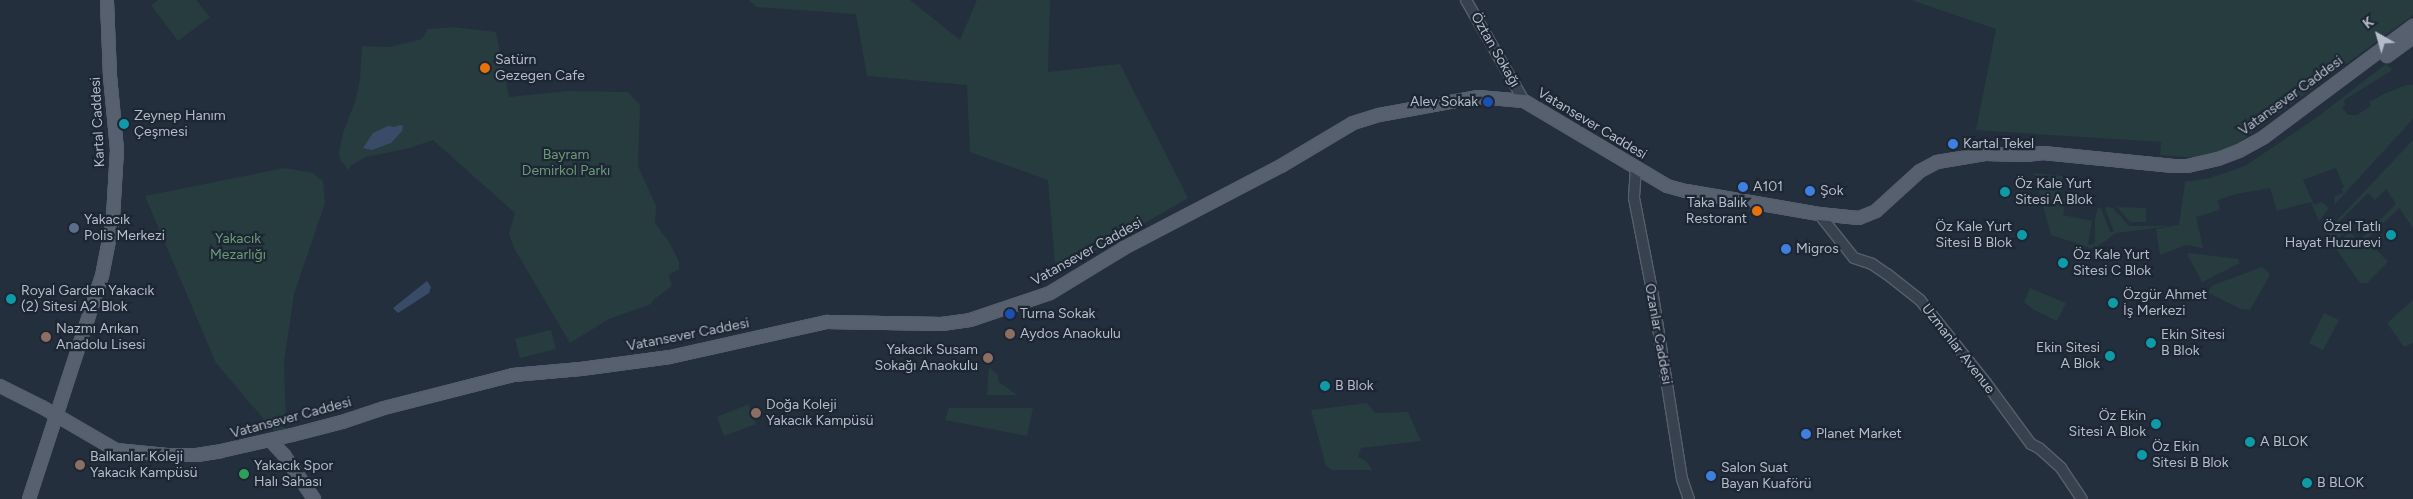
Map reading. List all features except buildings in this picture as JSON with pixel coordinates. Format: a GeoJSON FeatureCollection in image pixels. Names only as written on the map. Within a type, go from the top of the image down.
{"type":"FeatureCollection","features":[{"type":"Feature","properties":{"kind":"main road","name":"Kartal Caddesi"},"geometry":{"type":"LineString","coordinates":[[29,499],[54,416],[102,276],[113,216],[117,150],[110,76],[107,0]]}},
{"type":"Feature","properties":{"kind":"main road","name":"Vatansever Caddesi"},"geometry":{"type":"LineString","coordinates":[[2026,155],[2043,153],[2174,166],[2187,166],[2218,159],[2239,151],[2264,137],[2413,26]]}},
{"type":"Feature","properties":{"kind":"main road","name":"Vatansever Caddesi"},"geometry":{"type":"LineString","coordinates":[[0,386],[42,407],[54,416],[116,450],[167,455],[197,454],[270,440],[513,375],[581,369],[670,357],[827,322],[942,324],[970,320],[1050,293],[1124,248],[1281,166],[1353,123],[1379,115],[1478,97],[1524,101],[1667,186],[1819,214],[1860,218],[1876,211],[1927,166],[1937,162],[1986,154],[2026,155],[2160,173],[2187,174],[2216,168],[2242,158],[2273,140],[2413,37]]}},
{"type":"Feature","properties":{"kind":"main road"},"geometry":{"type":"LineString","coordinates":[[270,440],[284,455],[314,499]]}},
{"type":"Feature","properties":{"kind":"street","name":"Öztan Sokağı"},"geometry":{"type":"LineString","coordinates":[[1466,0],[1524,101]]}},
{"type":"Feature","properties":{"kind":"street","name":"Ozanlar Caddesi"},"geometry":{"type":"LineString","coordinates":[[1636,168],[1634,198],[1653,296],[1682,479],[1688,499]]}},
{"type":"Feature","properties":{"kind":"street","name":"Uzmanlar Avenue"},"geometry":{"type":"LineString","coordinates":[[1819,214],[1854,258],[1872,264],[1920,300],[1986,383],[2031,444],[2039,448],[2061,468],[2082,499]]}},
{"type":"Feature","properties":{"kind":"green space"},"geometry":{"type":"Polygon","coordinates":[[[158,0],[196,0],[210,17],[178,41],[151,5],[158,0]]]}},
{"type":"Feature","properties":{"kind":"green space"},"geometry":{"type":"Polygon","coordinates":[[[749,0],[910,0],[960,40],[977,0],[1050,0],[1048,72],[1120,64],[1188,198],[1056,274],[1048,180],[970,152],[967,85],[867,76],[856,14],[756,7],[749,0]]]}},
{"type":"Feature","properties":{"kind":"green space"},"geometry":{"type":"Polygon","coordinates":[[[1911,0],[2413,0],[2413,15],[2234,146],[2199,158],[2160,155],[2161,142],[1976,130],[1996,29],[1911,0]]]}},
{"type":"Feature","properties":{"kind":"green space","name":"Bayram Demirkol Parkı"},"geometry":{"type":"Polygon","coordinates":[[[453,27],[496,32],[509,97],[569,91],[628,92],[640,105],[638,166],[656,206],[655,223],[669,242],[679,262],[679,269],[669,275],[672,286],[653,300],[651,304],[609,319],[570,343],[514,248],[509,234],[515,213],[433,140],[410,148],[366,157],[350,166],[349,170],[340,160],[339,152],[343,133],[356,99],[360,79],[362,46],[390,47],[422,39],[428,29],[453,27]]]}},
{"type":"Feature","properties":{"kind":"green space"},"geometry":{"type":"Polygon","coordinates":[[[2386,64],[2392,69],[2391,71],[2344,100],[2345,105],[2342,107],[2348,115],[2357,115],[2371,106],[2369,102],[2406,85],[2413,85],[2413,119],[2335,204],[2334,197],[2343,193],[2342,189],[2344,187],[2336,168],[2303,180],[2314,205],[2322,202],[2329,208],[2319,221],[2311,202],[2277,211],[2270,188],[2236,194],[2218,200],[2220,210],[2196,217],[2203,248],[2186,245],[2160,255],[2156,229],[2179,225],[2185,182],[2210,178],[2245,166],[2316,118],[2386,64]]]}},
{"type":"Feature","properties":{"kind":"green space"},"geometry":{"type":"Polygon","coordinates":[[[2413,140],[2413,228],[2399,208],[2367,239],[2388,262],[2367,283],[2360,283],[2334,246],[2350,232],[2359,241],[2396,204],[2386,189],[2375,200],[2368,193],[2340,221],[2348,230],[2333,243],[2326,232],[2413,140]]]}},
{"type":"Feature","properties":{"kind":"green space","name":"Yakacık Mezarlığı"},"geometry":{"type":"Polygon","coordinates":[[[284,168],[313,173],[323,181],[325,203],[294,294],[284,362],[286,429],[274,431],[216,363],[145,196],[284,168]]]}},
{"type":"Feature","properties":{"kind":"green space"},"geometry":{"type":"Polygon","coordinates":[[[2034,173],[2063,176],[2060,195],[2054,197],[2055,199],[2066,198],[2063,215],[2092,221],[2088,244],[2092,245],[2095,242],[2095,219],[2098,207],[2101,208],[2110,232],[2114,231],[2105,209],[2107,207],[2113,208],[2129,226],[2171,226],[2116,233],[2094,249],[2051,235],[2034,173]]]}},
{"type":"Feature","properties":{"kind":"green space"},"geometry":{"type":"Polygon","coordinates":[[[2117,207],[2146,208],[2146,222],[2130,222],[2117,207]]]}},
{"type":"Feature","properties":{"kind":"green space"},"geometry":{"type":"Polygon","coordinates":[[[2187,254],[2238,259],[2240,263],[2202,282],[2187,254]]]}},
{"type":"Feature","properties":{"kind":"green space"},"geometry":{"type":"Polygon","coordinates":[[[2262,267],[2269,273],[2269,277],[2250,310],[2241,309],[2207,292],[2213,285],[2262,267]]]}},
{"type":"Feature","properties":{"kind":"green space"},"geometry":{"type":"Polygon","coordinates":[[[2030,288],[2066,303],[2057,321],[2034,310],[2024,302],[2030,288]]]}},
{"type":"Feature","properties":{"kind":"green space"},"geometry":{"type":"Polygon","coordinates":[[[2413,300],[2413,343],[2404,347],[2387,323],[2413,300]]]}},
{"type":"Feature","properties":{"kind":"green space"},"geometry":{"type":"Polygon","coordinates":[[[2324,313],[2339,320],[2323,350],[2309,343],[2324,313]]]}},
{"type":"Feature","properties":{"kind":"green space"},"geometry":{"type":"Polygon","coordinates":[[[551,330],[556,349],[520,358],[515,339],[551,330]]]}},
{"type":"Feature","properties":{"kind":"green space"},"geometry":{"type":"Polygon","coordinates":[[[989,367],[998,375],[999,382],[1017,395],[987,395],[989,367]]]}},
{"type":"Feature","properties":{"kind":"green space"},"geometry":{"type":"Polygon","coordinates":[[[1367,403],[1375,413],[1408,412],[1421,441],[1361,448],[1358,457],[1367,462],[1372,470],[1332,470],[1326,466],[1311,410],[1367,403]]]}},
{"type":"Feature","properties":{"kind":"green space"},"geometry":{"type":"Polygon","coordinates":[[[749,404],[756,424],[724,436],[717,417],[749,404]]]}},
{"type":"Feature","properties":{"kind":"green space"},"geometry":{"type":"Polygon","coordinates":[[[949,408],[1033,408],[1027,436],[945,420],[949,408]]]}},
{"type":"Feature","properties":{"kind":"water"},"geometry":{"type":"Polygon","coordinates":[[[388,126],[403,126],[402,131],[391,143],[372,150],[363,148],[373,133],[388,126]]]}},
{"type":"Feature","properties":{"kind":"water"},"geometry":{"type":"Polygon","coordinates":[[[427,281],[431,287],[429,293],[398,313],[393,308],[427,281]]]}},
{"type":"Feature","properties":{"kind":"place","name":"Satürn Gezegen Cafe"},"geometry":{"type":"Point","coordinates":[485,68]}},
{"type":"Feature","properties":{"kind":"place","name":"Alev Sokak"},"geometry":{"type":"Point","coordinates":[1488,102]}},
{"type":"Feature","properties":{"kind":"place","name":"Zeynep Hanım Çeşmesi"},"geometry":{"type":"Point","coordinates":[124,124]}},
{"type":"Feature","properties":{"kind":"place","name":"Kartal Tekel"},"geometry":{"type":"Point","coordinates":[1953,144]}},
{"type":"Feature","properties":{"kind":"place","name":"A101"},"geometry":{"type":"Point","coordinates":[1743,187]}},
{"type":"Feature","properties":{"kind":"place","name":"Şok"},"geometry":{"type":"Point","coordinates":[1810,191]}},
{"type":"Feature","properties":{"kind":"place","name":"Öz Kale Yurt Sitesi A Blok"},"geometry":{"type":"Point","coordinates":[2005,192]}},
{"type":"Feature","properties":{"kind":"place","name":"Taka Balık Restorant"},"geometry":{"type":"Point","coordinates":[1757,211]}},
{"type":"Feature","properties":{"kind":"place","name":"Yakacık Polis Merkezi"},"geometry":{"type":"Point","coordinates":[74,228]}},
{"type":"Feature","properties":{"kind":"place","name":"Öz Kale Yurt Sitesi B Blok"},"geometry":{"type":"Point","coordinates":[2022,235]}},
{"type":"Feature","properties":{"kind":"place","name":"Özel Tatlı Hayat Huzurevi"},"geometry":{"type":"Point","coordinates":[2391,235]}},
{"type":"Feature","properties":{"kind":"place","name":"Migros"},"geometry":{"type":"Point","coordinates":[1786,249]}},
{"type":"Feature","properties":{"kind":"place","name":"Öz Kale Yurt Sitesi C Blok"},"geometry":{"type":"Point","coordinates":[2063,263]}},
{"type":"Feature","properties":{"kind":"place","name":"Royal Garden Yakacık (2) Sitesi A2 Blok"},"geometry":{"type":"Point","coordinates":[11,299]}},
{"type":"Feature","properties":{"kind":"place","name":"Özgür Ahmet İş Merkezi"},"geometry":{"type":"Point","coordinates":[2113,303]}},
{"type":"Feature","properties":{"kind":"place","name":"Turna Sokak"},"geometry":{"type":"Point","coordinates":[1010,314]}},
{"type":"Feature","properties":{"kind":"place","name":"Aydos Anaokulu"},"geometry":{"type":"Point","coordinates":[1010,334]}},
{"type":"Feature","properties":{"kind":"place","name":"Nazmı Arıkan Anadolu Lisesi"},"geometry":{"type":"Point","coordinates":[46,337]}},
{"type":"Feature","properties":{"kind":"place","name":"Ekin Sitesi B Blok"},"geometry":{"type":"Point","coordinates":[2151,343]}},
{"type":"Feature","properties":{"kind":"place","name":"Ekin Sitesi A Blok"},"geometry":{"type":"Point","coordinates":[2110,356]}},
{"type":"Feature","properties":{"kind":"place","name":"Yakacık Susam Sokağı Anaokulu"},"geometry":{"type":"Point","coordinates":[988,358]}},
{"type":"Feature","properties":{"kind":"place","name":"B Blok"},"geometry":{"type":"Point","coordinates":[1325,386]}},
{"type":"Feature","properties":{"kind":"place","name":"Doğa Koleji Yakacık Kampüsü"},"geometry":{"type":"Point","coordinates":[756,413]}},
{"type":"Feature","properties":{"kind":"place","name":"Öz Ekin Sitesi A Blok"},"geometry":{"type":"Point","coordinates":[2156,424]}},
{"type":"Feature","properties":{"kind":"place","name":"Planet Market"},"geometry":{"type":"Point","coordinates":[1806,434]}},
{"type":"Feature","properties":{"kind":"place","name":"A BLOK"},"geometry":{"type":"Point","coordinates":[2250,442]}},
{"type":"Feature","properties":{"kind":"place","name":"Öz Ekin Sitesi B Blok"},"geometry":{"type":"Point","coordinates":[2142,455]}},
{"type":"Feature","properties":{"kind":"place","name":"Balkanlar Koleji Yakacık Kampüsü"},"geometry":{"type":"Point","coordinates":[80,465]}},
{"type":"Feature","properties":{"kind":"place","name":"Yakacık Spor Halı Sahası"},"geometry":{"type":"Point","coordinates":[244,474]}},
{"type":"Feature","properties":{"kind":"place","name":"Salon Suat Bayan Kuaförü"},"geometry":{"type":"Point","coordinates":[1711,476]}},
{"type":"Feature","properties":{"kind":"place","name":"B BLOK"},"geometry":{"type":"Point","coordinates":[2307,483]}}]}
